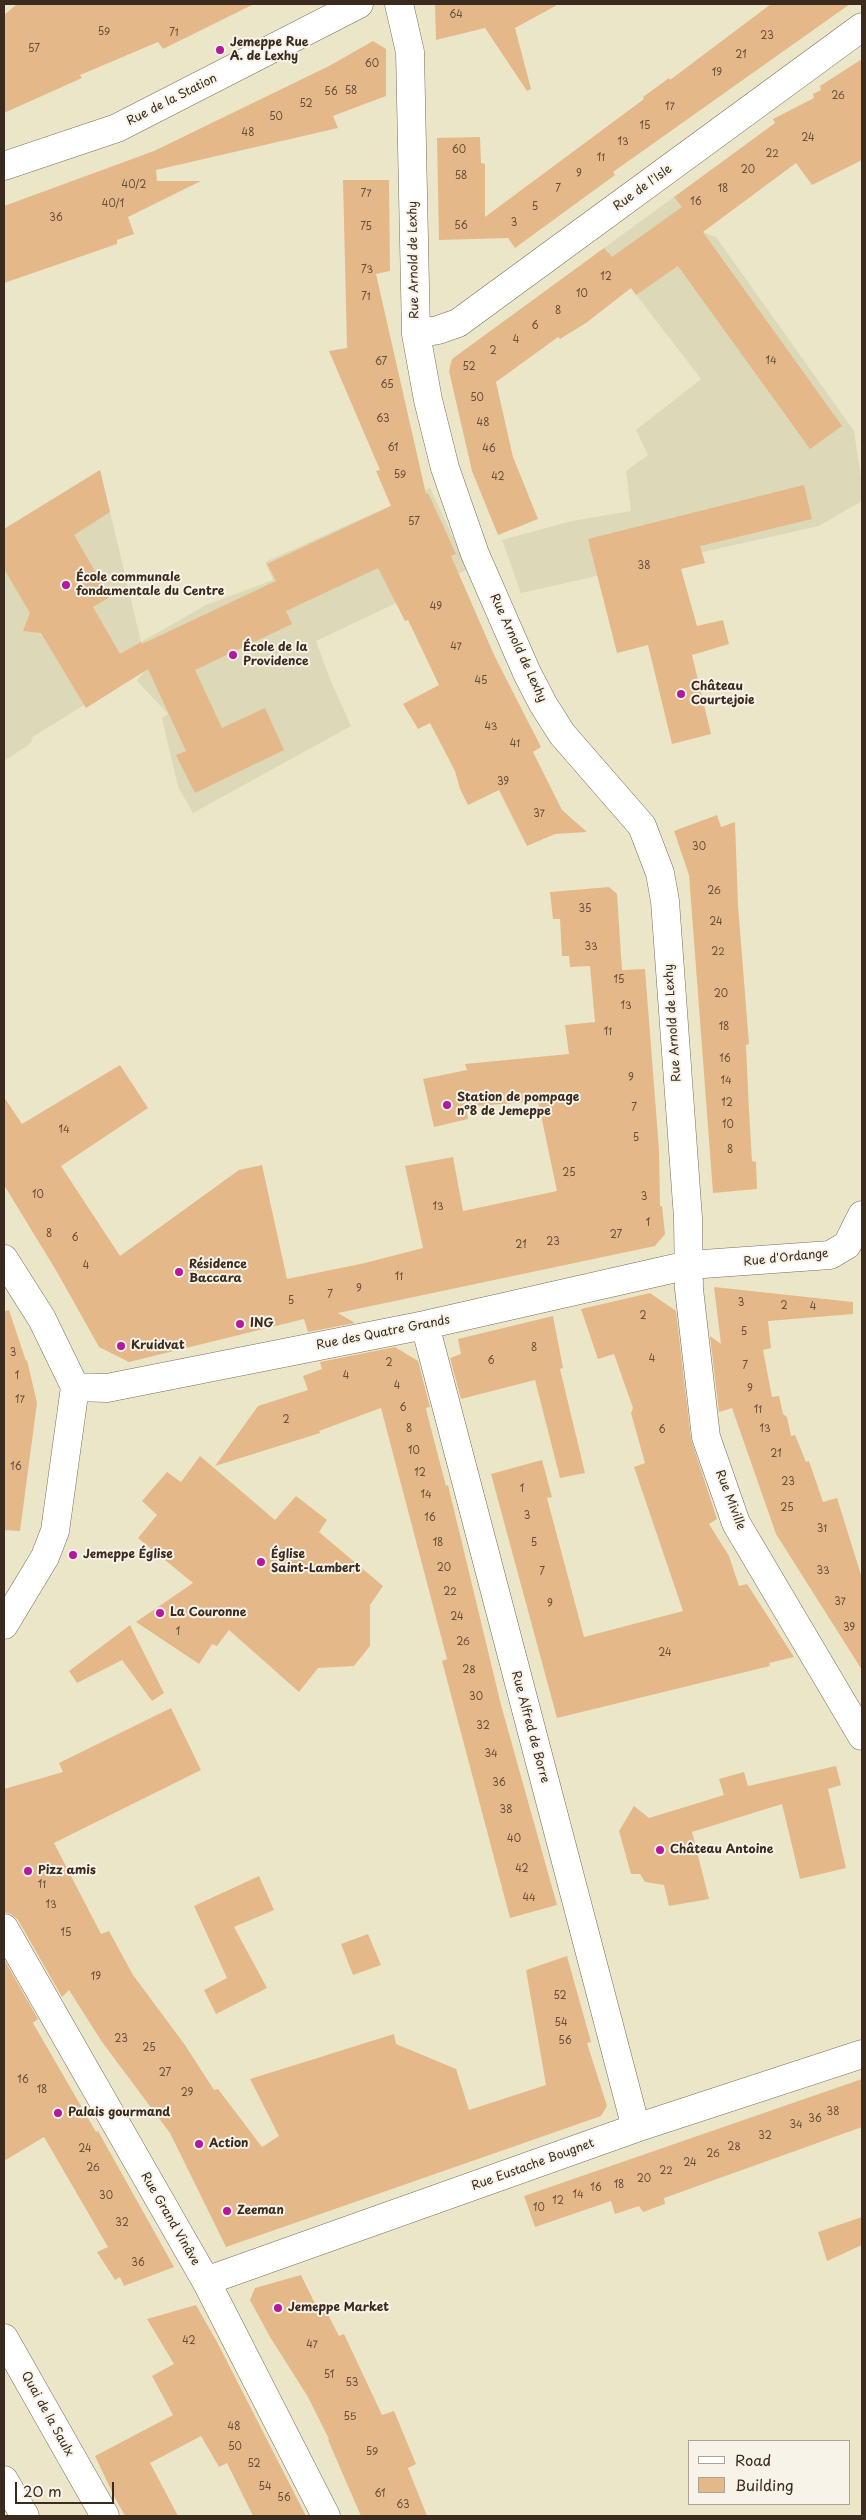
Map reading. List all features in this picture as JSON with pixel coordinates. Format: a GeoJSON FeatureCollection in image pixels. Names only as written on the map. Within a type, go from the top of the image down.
{"type":"FeatureCollection","features":[{"type":"Feature","properties":{"kind":"street","name":"Rue de la Station"},"geometry":{"type":"LineString","coordinates":[[4,166],[117,128],[359,4]]}},
{"type":"Feature","properties":{"kind":"street","name":"Rue Arnold de Lexhy"},"geometry":{"type":"LineString","coordinates":[[399,4],[410,52],[416,334],[428,400],[454,499],[475,554],[527,673],[562,734],[642,826],[660,873],[665,902],[689,1265]]}},
{"type":"Feature","properties":{"kind":"street","name":"Rue de l'Isle"},"geometry":{"type":"LineString","coordinates":[[416,334],[438,330],[458,323],[862,27]]}},
{"type":"Feature","properties":{"kind":"street","name":"Rue d'Ordange"},"geometry":{"type":"LineString","coordinates":[[689,1265],[830,1255],[847,1245],[862,1215]]}},
{"type":"Feature","properties":{"kind":"street"},"geometry":{"type":"LineString","coordinates":[[4,1259],[42,1319],[75,1387],[55,1531],[45,1557],[4,1624]]}},
{"type":"Feature","properties":{"kind":"street","name":"Rue des Quatre Grands"},"geometry":{"type":"LineString","coordinates":[[75,1387],[107,1388],[425,1325],[689,1265]]}},
{"type":"Feature","properties":{"kind":"street","name":"Rue Miville"},"geometry":{"type":"LineString","coordinates":[[689,1265],[691,1313],[706,1437],[736,1523],[862,1736]]}},
{"type":"Feature","properties":{"kind":"street","name":"Rue Alfred de Borre"},"geometry":{"type":"LineString","coordinates":[[425,1325],[636,2128]]}},
{"type":"Feature","properties":{"kind":"street","name":"Rue Grand Vinâve"},"geometry":{"type":"LineString","coordinates":[[4,1928],[206,2281],[326,2516]]}},
{"type":"Feature","properties":{"kind":"street","name":"Rue Eustache Bougnet"},"geometry":{"type":"LineString","coordinates":[[206,2281],[636,2128],[862,2054]]}},
{"type":"Feature","properties":{"kind":"street","name":"Quai de la Saulx"},"geometry":{"type":"LineString","coordinates":[[4,2338],[106,2516]]}},
{"type":"Feature","properties":{"kind":"street"},"geometry":{"type":"LineString","coordinates":[[4,2480],[25,2516]]}},
{"type":"Feature","properties":{"kind":"shaded area"},"geometry":{"type":"Polygon","coordinates":[[[674,197],[703,232],[716,237],[854,431],[862,484],[862,501],[819,526],[521,593],[502,540],[572,521],[631,511],[626,471],[648,455],[636,430],[701,379],[631,288],[604,248],[674,197]]]}},
{"type":"Feature","properties":{"kind":"shaded area","name":"École de la Providence"},"geometry":{"type":"Polygon","coordinates":[[[100,470],[141,642],[206,605],[273,580],[265,562],[430,488],[468,569],[316,641],[330,679],[351,726],[193,813],[178,787],[162,718],[168,714],[137,681],[145,670],[86,708],[84,705],[31,738],[32,741],[27,746],[4,761],[4,529],[100,470]]]}},
{"type":"Feature","properties":{"kind":"building"},"geometry":{"type":"Polygon","coordinates":[[[17,4],[254,4],[163,49],[158,42],[80,75],[82,78],[4,113],[4,15],[17,4]]]}},
{"type":"Feature","properties":{"kind":"building"},"geometry":{"type":"Polygon","coordinates":[[[435,4],[559,4],[515,28],[531,89],[527,91],[485,28],[436,40],[435,4]]]}},
{"type":"Feature","properties":{"kind":"building"},"geometry":{"type":"Polygon","coordinates":[[[771,4],[850,4],[613,172],[615,175],[515,248],[508,238],[439,240],[437,138],[480,137],[481,163],[485,164],[485,217],[644,99],[643,97],[669,78],[670,80],[771,4]]]}},
{"type":"Feature","properties":{"kind":"building"},"geometry":{"type":"Polygon","coordinates":[[[373,41],[386,49],[386,96],[333,116],[338,128],[156,170],[157,181],[201,181],[128,217],[134,234],[117,240],[117,244],[4,283],[4,206],[154,151],[329,66],[373,41]]]}},
{"type":"Feature","properties":{"kind":"building"},"geometry":{"type":"Polygon","coordinates":[[[862,59],[862,160],[812,185],[796,163],[703,232],[842,426],[810,449],[678,266],[636,295],[631,288],[586,323],[560,339],[558,337],[496,382],[513,457],[538,519],[498,535],[472,471],[449,371],[452,359],[604,248],[612,257],[682,207],[674,197],[775,123],[773,119],[814,98],[813,94],[821,90],[820,86],[862,59]]]}},
{"type":"Feature","properties":{"kind":"building"},"geometry":{"type":"Polygon","coordinates":[[[343,180],[389,180],[390,271],[376,274],[426,494],[428,493],[456,554],[451,556],[495,657],[541,747],[533,752],[562,810],[587,832],[555,834],[527,846],[499,790],[468,805],[460,789],[455,771],[430,723],[418,729],[403,704],[439,685],[408,620],[405,621],[378,568],[286,611],[292,624],[195,670],[222,728],[265,708],[284,750],[195,793],[176,755],[186,751],[148,669],[86,708],[41,633],[23,631],[30,613],[4,569],[4,529],[100,470],[110,512],[74,535],[110,597],[93,607],[120,654],[141,642],[142,644],[276,581],[267,564],[391,506],[376,471],[380,470],[329,351],[347,348],[343,180]]]}},
{"type":"Feature","properties":{"kind":"building"},"geometry":{"type":"Polygon","coordinates":[[[804,485],[812,519],[700,546],[705,563],[681,569],[697,626],[723,620],[729,644],[692,655],[711,734],[672,744],[648,645],[617,653],[588,539],[804,485]]]}},
{"type":"Feature","properties":{"kind":"building"},"geometry":{"type":"Polygon","coordinates":[[[717,815],[721,827],[735,822],[738,905],[749,1044],[746,1045],[749,1111],[752,1161],[756,1162],[757,1189],[713,1193],[689,875],[674,831],[717,815]]]}},
{"type":"Feature","properties":{"kind":"building"},"geometry":{"type":"Polygon","coordinates":[[[609,887],[617,894],[622,970],[645,969],[659,1150],[660,1206],[662,1206],[665,1234],[655,1246],[338,1313],[355,1323],[308,1332],[304,1319],[129,1362],[99,1347],[57,1272],[4,1185],[4,1097],[22,1124],[120,1065],[148,1108],[61,1166],[120,1256],[239,1170],[262,1165],[287,1279],[365,1263],[423,1248],[405,1166],[453,1157],[463,1211],[557,1191],[538,1101],[466,1107],[468,1119],[434,1127],[423,1079],[467,1070],[465,1064],[569,1054],[565,1025],[595,1022],[590,966],[570,967],[569,956],[562,956],[560,919],[553,919],[550,892],[609,887]]]}},
{"type":"Feature","properties":{"kind":"building"},"geometry":{"type":"Polygon","coordinates":[[[714,1287],[853,1302],[853,1314],[768,1321],[771,1348],[763,1350],[772,1397],[779,1396],[783,1414],[787,1417],[791,1436],[795,1435],[806,1462],[809,1461],[823,1502],[837,1498],[862,1578],[862,1670],[776,1534],[732,1408],[719,1412],[710,1336],[721,1344],[714,1287]]]}},
{"type":"Feature","properties":{"kind":"building"},"geometry":{"type":"Polygon","coordinates":[[[650,1293],[676,1311],[691,1439],[717,1519],[709,1524],[729,1556],[739,1586],[747,1584],[794,1657],[769,1663],[770,1666],[557,1718],[491,1474],[542,1460],[552,1497],[547,1498],[584,1637],[683,1611],[634,1467],[645,1463],[631,1413],[633,1408],[614,1354],[598,1359],[581,1309],[650,1293]]]}},
{"type":"Feature","properties":{"kind":"building"},"geometry":{"type":"Polygon","coordinates":[[[9,1310],[27,1360],[37,1403],[20,1531],[4,1530],[4,1311],[9,1310]]]}},
{"type":"Feature","properties":{"kind":"building"},"geometry":{"type":"Polygon","coordinates":[[[553,1316],[563,1368],[560,1369],[585,1473],[560,1478],[535,1380],[461,1399],[450,1358],[461,1354],[458,1339],[553,1316]]]}},
{"type":"Feature","properties":{"kind":"building"},"geometry":{"type":"Polygon","coordinates":[[[395,1347],[418,1361],[430,1407],[426,1408],[427,1413],[446,1486],[448,1485],[501,1705],[557,1905],[510,1918],[442,1661],[447,1659],[381,1408],[319,1431],[320,1433],[215,1466],[258,1406],[308,1390],[303,1376],[322,1369],[320,1362],[395,1347]]]}},
{"type":"Feature","properties":{"kind":"building","name":"Église Saint-Lambert"},"geometry":{"type":"Polygon","coordinates":[[[200,1456],[275,1520],[296,1496],[327,1520],[319,1532],[383,1586],[370,1605],[370,1646],[354,1666],[318,1668],[299,1692],[229,1630],[217,1646],[212,1644],[199,1664],[136,1622],[193,1583],[138,1538],[157,1515],[142,1501],[167,1472],[181,1482],[200,1456]]]}},
{"type":"Feature","properties":{"kind":"building"},"geometry":{"type":"Polygon","coordinates":[[[130,1625],[164,1693],[152,1701],[122,1660],[77,1683],[69,1671],[130,1625]]]}},
{"type":"Feature","properties":{"kind":"building"},"geometry":{"type":"Polygon","coordinates":[[[171,1708],[201,1770],[54,1843],[101,1934],[109,1931],[133,1975],[185,2045],[214,2090],[218,2089],[262,2147],[279,2136],[250,2079],[394,2034],[396,2044],[456,2069],[469,2110],[546,2085],[526,1970],[567,1956],[591,2042],[587,2043],[607,2106],[601,2116],[226,2247],[170,2133],[102,2042],[69,1990],[62,1997],[18,1920],[11,1914],[4,1912],[4,1789],[63,1772],[59,1763],[171,1708]]]}},
{"type":"Feature","properties":{"kind":"building","name":"Château Antoine"},"geometry":{"type":"Polygon","coordinates":[[[836,1766],[841,1785],[828,1789],[846,1868],[800,1879],[782,1804],[692,1832],[709,1899],[669,1906],[664,1885],[645,1882],[640,1874],[631,1874],[619,1831],[634,1806],[649,1818],[724,1795],[719,1779],[744,1772],[748,1786],[836,1766]]]}},
{"type":"Feature","properties":{"kind":"building"},"geometry":{"type":"Polygon","coordinates":[[[259,1876],[274,1910],[234,1927],[267,1988],[216,2014],[204,1990],[227,1978],[194,1906],[259,1876]]]}},
{"type":"Feature","properties":{"kind":"building"},"geometry":{"type":"Polygon","coordinates":[[[368,1934],[381,1965],[353,1975],[341,1944],[368,1934]]]}},
{"type":"Feature","properties":{"kind":"building"},"geometry":{"type":"Polygon","coordinates":[[[4,1959],[38,2019],[33,2023],[96,2132],[98,2131],[174,2267],[124,2286],[120,2277],[115,2280],[97,2252],[108,2247],[44,2137],[4,2161],[4,1959]]]}},
{"type":"Feature","properties":{"kind":"building"},"geometry":{"type":"Polygon","coordinates":[[[862,2079],[862,2127],[664,2198],[665,2204],[643,2212],[639,2206],[615,2214],[611,2201],[535,2227],[524,2196],[862,2079]]]}},
{"type":"Feature","properties":{"kind":"building"},"geometry":{"type":"Polygon","coordinates":[[[862,2217],[862,2245],[827,2261],[818,2232],[862,2217]]]}},
{"type":"Feature","properties":{"kind":"building"},"geometry":{"type":"Polygon","coordinates":[[[301,2275],[319,2312],[325,2309],[339,2336],[344,2334],[382,2415],[394,2411],[416,2464],[408,2468],[427,2516],[361,2516],[329,2439],[308,2397],[270,2337],[250,2300],[255,2288],[301,2275]]]}},
{"type":"Feature","properties":{"kind":"building"},"geometry":{"type":"Polygon","coordinates":[[[196,2305],[217,2342],[306,2516],[253,2516],[227,2463],[219,2467],[201,2436],[150,2463],[178,2516],[125,2516],[115,2498],[95,2456],[173,2415],[152,2376],[174,2364],[147,2319],[196,2305]]]}},
{"type":"Feature","properties":{"kind":"place","name":"Jemeppe Rue A. de Lexhy"},"geometry":{"type":"Point","coordinates":[220,50]}},
{"type":"Feature","properties":{"kind":"place","name":"École communale fondamentale du Centre"},"geometry":{"type":"Point","coordinates":[66,585]}},
{"type":"Feature","properties":{"kind":"place","name":"École de la Providence"},"geometry":{"type":"Point","coordinates":[233,655]}},
{"type":"Feature","properties":{"kind":"place","name":"Château Courtejoie"},"geometry":{"type":"Point","coordinates":[681,694]}},
{"type":"Feature","properties":{"kind":"place","name":"Station de pompage n°8 de Jemeppe"},"geometry":{"type":"Point","coordinates":[447,1105]}},
{"type":"Feature","properties":{"kind":"place","name":"Résidence Baccara"},"geometry":{"type":"Point","coordinates":[179,1272]}},
{"type":"Feature","properties":{"kind":"place","name":"ING"},"geometry":{"type":"Point","coordinates":[240,1324]}},
{"type":"Feature","properties":{"kind":"place","name":"Kruidvat"},"geometry":{"type":"Point","coordinates":[121,1346]}},
{"type":"Feature","properties":{"kind":"place","name":"Jemeppe Église"},"geometry":{"type":"Point","coordinates":[73,1555]}},
{"type":"Feature","properties":{"kind":"place","name":"Église Saint-Lambert"},"geometry":{"type":"Point","coordinates":[261,1562]}},
{"type":"Feature","properties":{"kind":"place","name":"La Couronne"},"geometry":{"type":"Point","coordinates":[160,1613]}},
{"type":"Feature","properties":{"kind":"place","name":"Château Antoine"},"geometry":{"type":"Point","coordinates":[660,1850]}},
{"type":"Feature","properties":{"kind":"place","name":"Pizz amis"},"geometry":{"type":"Point","coordinates":[28,1871]}},
{"type":"Feature","properties":{"kind":"place","name":"Palais gourmand"},"geometry":{"type":"Point","coordinates":[58,2113]}},
{"type":"Feature","properties":{"kind":"place","name":"Action"},"geometry":{"type":"Point","coordinates":[199,2144]}},
{"type":"Feature","properties":{"kind":"place","name":"Zeeman"},"geometry":{"type":"Point","coordinates":[227,2211]}},
{"type":"Feature","properties":{"kind":"place","name":"Jemeppe Market"},"geometry":{"type":"Point","coordinates":[278,2308]}}]}
